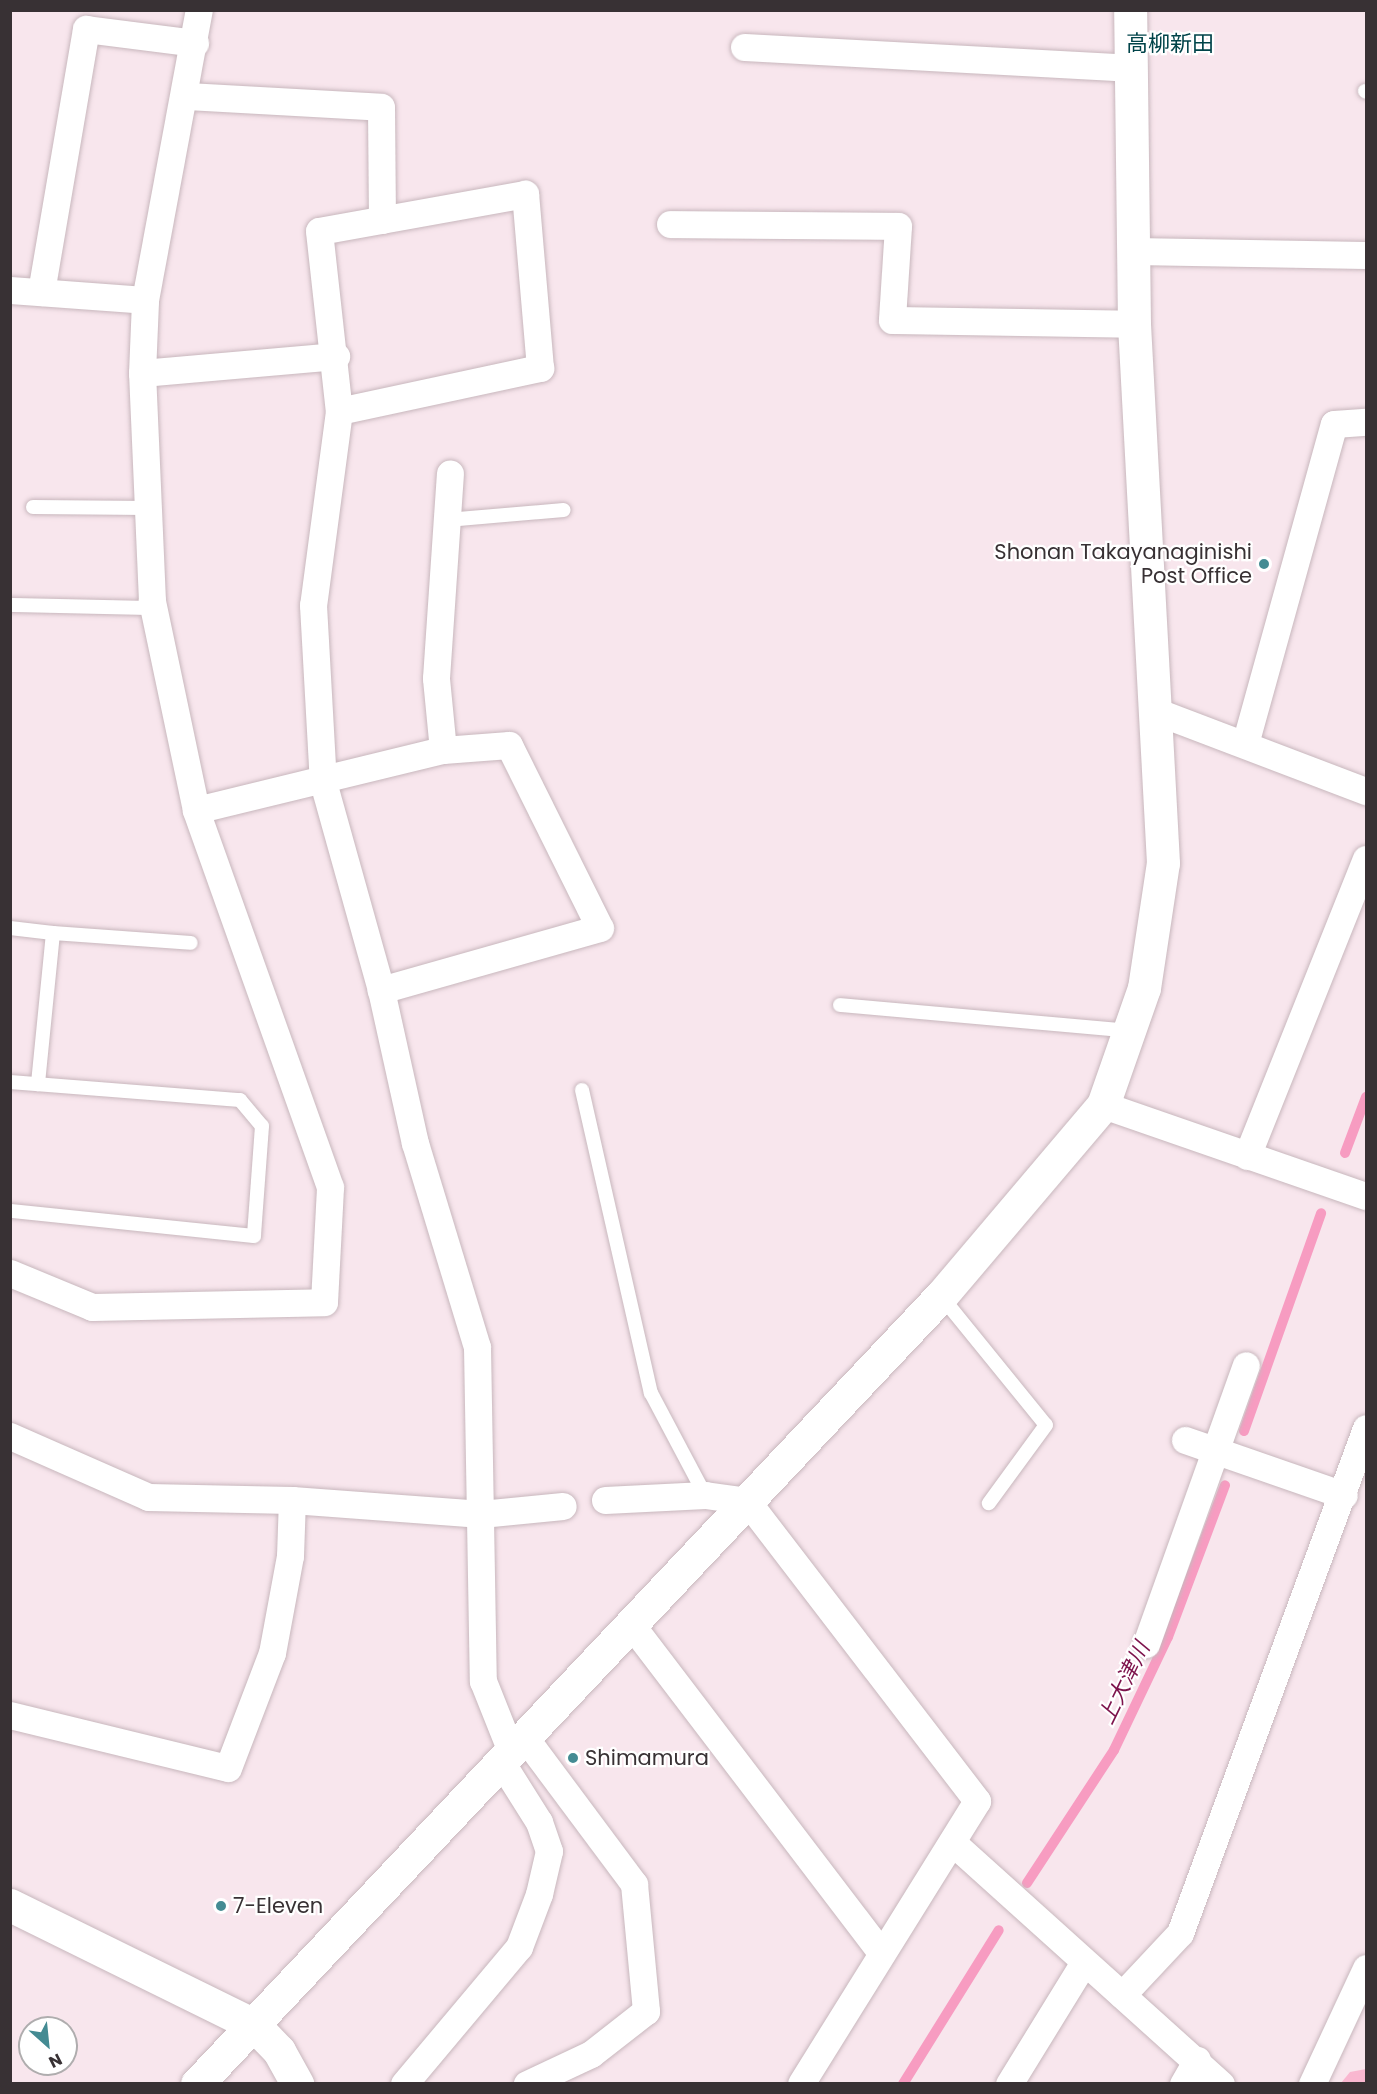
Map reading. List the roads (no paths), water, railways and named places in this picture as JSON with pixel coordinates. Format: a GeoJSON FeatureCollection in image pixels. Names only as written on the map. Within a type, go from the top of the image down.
{"type":"FeatureCollection","features":[{"type":"Feature","properties":{"kind":"street"},"geometry":{"type":"LineString","coordinates":[[10,1273],[92,1307],[324,1302],[330,1187],[196,810],[153,608],[142,373],[145,300],[187,96],[199,10]]}},
{"type":"Feature","properties":{"kind":"street"},"geometry":{"type":"LineString","coordinates":[[197,2084],[511,1748],[941,1296],[1103,1105],[1131,1031],[1163,863],[1134,324],[1130,10]]}},
{"type":"Feature","properties":{"kind":"street"},"geometry":{"type":"LineString","coordinates":[[41,292],[86,29],[195,43]]}},
{"type":"Feature","properties":{"kind":"street"},"geometry":{"type":"LineString","coordinates":[[744,47],[1129,68]]}},
{"type":"Feature","properties":{"kind":"street"},"geometry":{"type":"LineString","coordinates":[[187,96],[381,107],[382,219]]}},
{"type":"Feature","properties":{"kind":"street"},"geometry":{"type":"LineString","coordinates":[[339,411],[540,368],[525,194],[319,231],[336,356],[339,411],[313,605],[323,782],[381,990],[414,1143],[477,1347],[483,1681],[540,1822],[549,1851],[539,1894],[519,1947],[404,2084]]}},
{"type":"Feature","properties":{"kind":"street"},"geometry":{"type":"LineString","coordinates":[[670,224],[898,226],[892,320],[1134,324]]}},
{"type":"Feature","properties":{"kind":"street"},"geometry":{"type":"LineString","coordinates":[[1132,251],[1366,255]]}},
{"type":"Feature","properties":{"kind":"street"},"geometry":{"type":"LineString","coordinates":[[10,290],[145,300]]}},
{"type":"Feature","properties":{"kind":"street"},"geometry":{"type":"LineString","coordinates":[[142,373],[336,356]]}},
{"type":"Feature","properties":{"kind":"street"},"geometry":{"type":"LineString","coordinates":[[1245,744],[1334,424],[1366,422]]}},
{"type":"Feature","properties":{"kind":"street"},"geometry":{"type":"LineString","coordinates":[[443,750],[436,678],[450,473]]}},
{"type":"Feature","properties":{"kind":"street"},"geometry":{"type":"LineString","coordinates":[[1155,711],[1366,791]]}},
{"type":"Feature","properties":{"kind":"street"},"geometry":{"type":"LineString","coordinates":[[196,810],[323,782],[443,750],[508,745],[600,928],[381,990]]}},
{"type":"Feature","properties":{"kind":"street"},"geometry":{"type":"LineString","coordinates":[[1247,1156],[1366,859]]}},
{"type":"Feature","properties":{"kind":"street"},"geometry":{"type":"LineString","coordinates":[[1103,1105],[1366,1196]]}},
{"type":"Feature","properties":{"kind":"street"},"geometry":{"type":"LineString","coordinates":[[1146,1644],[1246,1365]]}},
{"type":"Feature","properties":{"kind":"street"},"geometry":{"type":"LineString","coordinates":[[1122,1995],[1180,1933],[1344,1495],[1366,1428]]}},
{"type":"Feature","properties":{"kind":"street"},"geometry":{"type":"LineString","coordinates":[[10,1436],[148,1497],[292,1500],[481,1514],[563,1506]]}},
{"type":"Feature","properties":{"kind":"street"},"geometry":{"type":"LineString","coordinates":[[1185,1440],[1344,1495]]}},
{"type":"Feature","properties":{"kind":"street"},"geometry":{"type":"LineString","coordinates":[[606,1500],[705,1495],[747,1502],[977,1801],[801,2084]]}},
{"type":"Feature","properties":{"kind":"street"},"geometry":{"type":"LineString","coordinates":[[10,1715],[228,1768],[272,1653],[290,1556],[292,1500]]}},
{"type":"Feature","properties":{"kind":"street"},"geometry":{"type":"LineString","coordinates":[[630,1623],[881,1952]]}},
{"type":"Feature","properties":{"kind":"street"},"geometry":{"type":"LineString","coordinates":[[511,1748],[634,1884],[646,2011],[591,2054],[527,2084]]}},
{"type":"Feature","properties":{"kind":"street"},"geometry":{"type":"LineString","coordinates":[[952,1842],[1221,2084]]}},
{"type":"Feature","properties":{"kind":"street"},"geometry":{"type":"LineString","coordinates":[[10,1905],[254,2025],[279,2051],[297,2084]]}},
{"type":"Feature","properties":{"kind":"street"},"geometry":{"type":"LineString","coordinates":[[1009,2084],[1084,1962]]}},
{"type":"Feature","properties":{"kind":"street"},"geometry":{"type":"LineString","coordinates":[[1312,2084],[1366,1968]]}},
{"type":"Feature","properties":{"kind":"street"},"geometry":{"type":"LineString","coordinates":[[1183,2084],[1197,2060]]}},
{"type":"Feature","properties":{"kind":"lane"},"geometry":{"type":"LineString","coordinates":[[33,507],[148,508]]}},
{"type":"Feature","properties":{"kind":"lane"},"geometry":{"type":"LineString","coordinates":[[447,520],[564,510]]}},
{"type":"Feature","properties":{"kind":"lane"},"geometry":{"type":"LineString","coordinates":[[10,605],[153,608]]}},
{"type":"Feature","properties":{"kind":"lane"},"geometry":{"type":"LineString","coordinates":[[10,928],[191,943]]}},
{"type":"Feature","properties":{"kind":"lane"},"geometry":{"type":"LineString","coordinates":[[38,1084],[53,933]]}},
{"type":"Feature","properties":{"kind":"lane"},"geometry":{"type":"LineString","coordinates":[[840,1005],[1131,1031]]}},
{"type":"Feature","properties":{"kind":"lane"},"geometry":{"type":"LineString","coordinates":[[10,1082],[240,1100],[262,1126],[254,1236],[10,1211]]}},
{"type":"Feature","properties":{"kind":"lane"},"geometry":{"type":"LineString","coordinates":[[582,1090],[651,1393],[705,1495]]}},
{"type":"Feature","properties":{"kind":"lane"},"geometry":{"type":"LineString","coordinates":[[941,1296],[1046,1425],[989,1503]]}},
{"type":"Feature","properties":{"kind":"waterway","name":"上大津川"},"geometry":{"type":"LineString","coordinates":[[1345,1153],[1366,1097]]}},
{"type":"Feature","properties":{"kind":"waterway","name":"上大津川"},"geometry":{"type":"LineString","coordinates":[[1244,1431],[1321,1213]]}},
{"type":"Feature","properties":{"kind":"waterway","name":"上大津川"},"geometry":{"type":"LineString","coordinates":[[1027,1883],[1114,1750],[1168,1637],[1225,1485]]}},
{"type":"Feature","properties":{"kind":"waterway","name":"上大津川"},"geometry":{"type":"LineString","coordinates":[[903,2084],[999,1930]]}},
{"type":"Feature","properties":{"kind":"place","name":"Shonan Takayanaginishi Post Office"},"geometry":{"type":"Point","coordinates":[1264,564]}},
{"type":"Feature","properties":{"kind":"place","name":"Shimamura"},"geometry":{"type":"Point","coordinates":[573,1758]}},
{"type":"Feature","properties":{"kind":"place","name":"7-Eleven"},"geometry":{"type":"Point","coordinates":[221,1906]}},
{"type":"Feature","properties":{"kind":"district","name":"高柳新田"},"geometry":{"type":"Point","coordinates":[1170,44]}}]}
